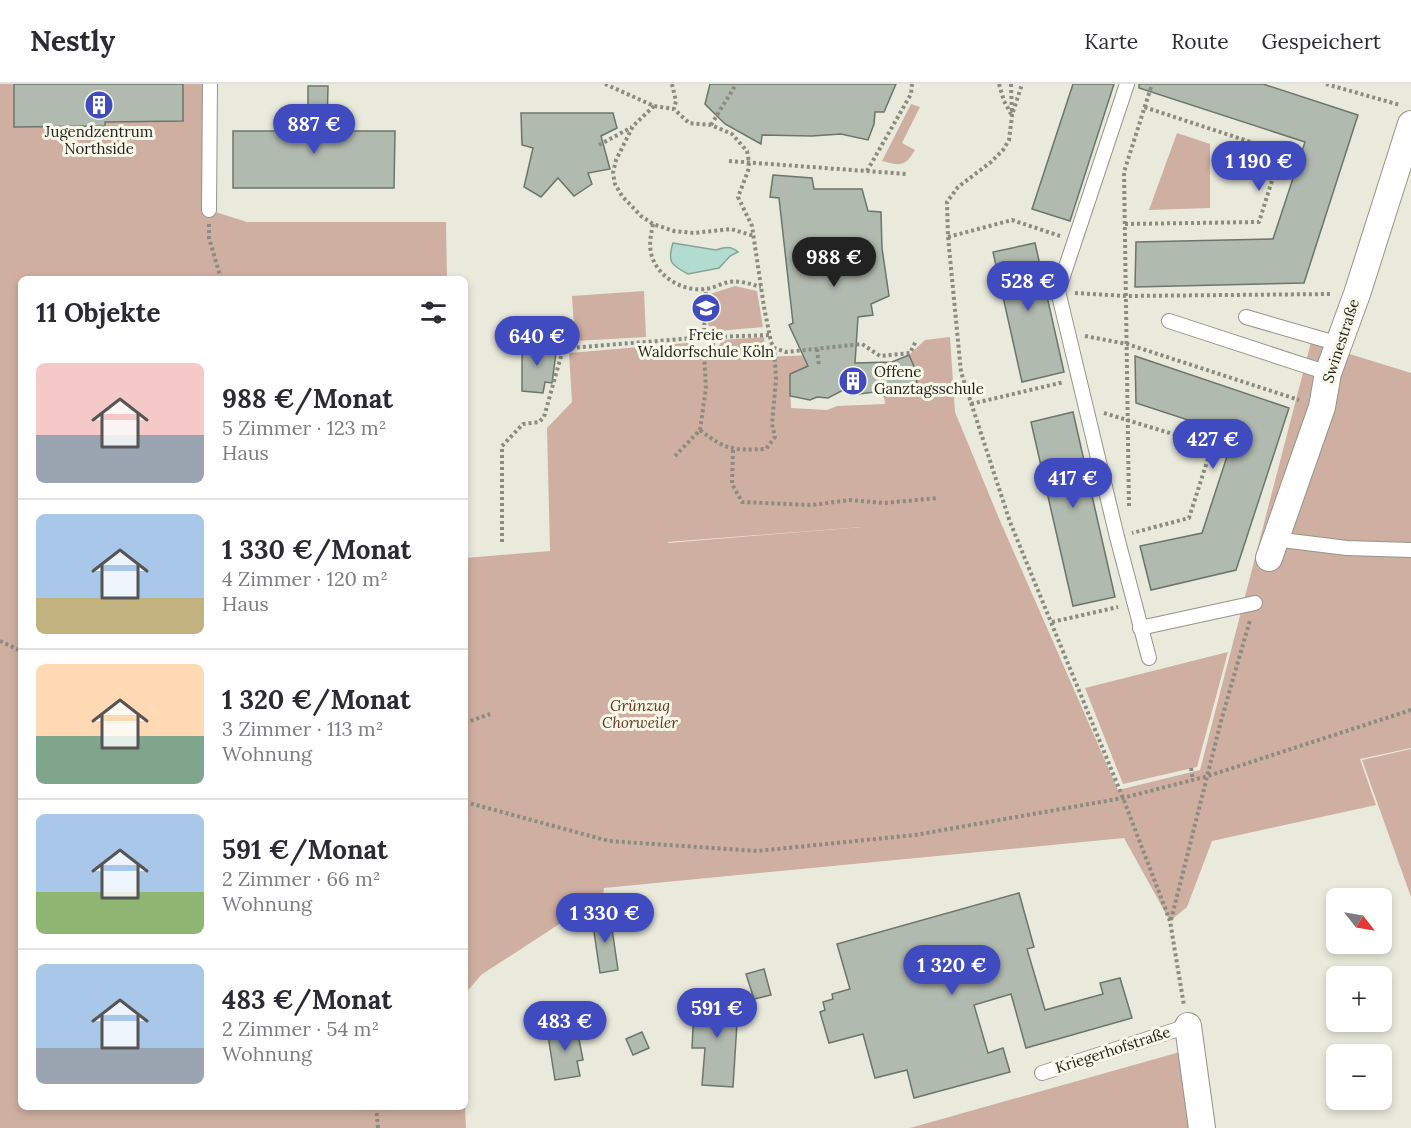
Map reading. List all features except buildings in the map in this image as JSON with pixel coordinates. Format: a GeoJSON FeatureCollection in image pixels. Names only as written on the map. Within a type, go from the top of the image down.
{"type":"FeatureCollection","features":[{"type":"Feature","properties":{"kind":"street","name":"Swinestraße"},"geometry":{"type":"LineString","coordinates":[[1271,548],[1322,407],[1328,374],[1411,124]]}},
{"type":"Feature","properties":{"kind":"street","name":"Kriegerhofstraße"},"geometry":{"type":"LineString","coordinates":[[1188,1026],[1202,1128]]}},
{"type":"Feature","properties":{"kind":"lane"},"geometry":{"type":"LineString","coordinates":[[209,210],[210,84]]}},
{"type":"Feature","properties":{"kind":"lane"},"geometry":{"type":"LineString","coordinates":[[1127,84],[1058,291],[1078,378],[1123,535],[1140,628],[1149,658]]}},
{"type":"Feature","properties":{"kind":"lane"},"geometry":{"type":"LineString","coordinates":[[1246,317],[1339,344]]}},
{"type":"Feature","properties":{"kind":"lane"},"geometry":{"type":"LineString","coordinates":[[1169,321],[1328,374]]}},
{"type":"Feature","properties":{"kind":"lane"},"geometry":{"type":"LineString","coordinates":[[1271,548],[1411,550]]}},
{"type":"Feature","properties":{"kind":"lane"},"geometry":{"type":"LineString","coordinates":[[1140,628],[1255,603]]}},
{"type":"Feature","properties":{"kind":"lane","name":"Kriegerhofstraße"},"geometry":{"type":"LineString","coordinates":[[1042,1072],[1188,1026]]}},
{"type":"Feature","properties":{"kind":"path"},"geometry":{"type":"LineString","coordinates":[[605,84],[654,106],[674,109],[689,123],[711,125],[732,134],[747,151],[748,171],[738,197],[748,215],[754,236],[761,287],[774,348],[776,379],[772,424],[775,437],[766,449],[733,450],[718,444],[700,430]]}},
{"type":"Feature","properties":{"kind":"path"},"geometry":{"type":"LineString","coordinates":[[672,84],[676,101],[674,109]]}},
{"type":"Feature","properties":{"kind":"path"},"geometry":{"type":"LineString","coordinates":[[867,171],[910,94],[912,84]]}},
{"type":"Feature","properties":{"kind":"path"},"geometry":{"type":"LineString","coordinates":[[999,84],[1012,116]]}},
{"type":"Feature","properties":{"kind":"path"},"geometry":{"type":"LineString","coordinates":[[1011,84],[1012,116],[1009,140],[1003,150],[958,187],[947,202],[948,237],[961,372],[1010,522],[1123,798],[1170,921],[1188,1026]]}},
{"type":"Feature","properties":{"kind":"path"},"geometry":{"type":"LineString","coordinates":[[1012,116],[1022,84]]}},
{"type":"Feature","properties":{"kind":"path"},"geometry":{"type":"LineString","coordinates":[[1129,511],[1124,172],[1152,84]]}},
{"type":"Feature","properties":{"kind":"path"},"geometry":{"type":"LineString","coordinates":[[1326,84],[1411,108]]}},
{"type":"Feature","properties":{"kind":"path"},"geometry":{"type":"LineString","coordinates":[[711,125],[735,86]]}},
{"type":"Feature","properties":{"kind":"path"},"geometry":{"type":"LineString","coordinates":[[599,145],[633,126],[654,106]]}},
{"type":"Feature","properties":{"kind":"path"},"geometry":{"type":"LineString","coordinates":[[1125,224],[1259,222],[1281,152],[1144,107]]}},
{"type":"Feature","properties":{"kind":"path"},"geometry":{"type":"LineString","coordinates":[[633,126],[616,160],[613,174],[615,184],[631,206],[652,224],[674,231],[694,233],[731,229],[754,236]]}},
{"type":"Feature","properties":{"kind":"path"},"geometry":{"type":"LineString","coordinates":[[729,161],[907,174]]}},
{"type":"Feature","properties":{"kind":"path"},"geometry":{"type":"LineString","coordinates":[[209,210],[209,238],[220,276]]}},
{"type":"Feature","properties":{"kind":"path"},"geometry":{"type":"LineString","coordinates":[[948,237],[1012,220],[1075,241]]}},
{"type":"Feature","properties":{"kind":"path"},"geometry":{"type":"LineString","coordinates":[[652,224],[651,254],[661,273],[681,286],[706,289],[740,281],[761,287]]}},
{"type":"Feature","properties":{"kind":"path"},"geometry":{"type":"LineString","coordinates":[[704,332],[706,289]]}},
{"type":"Feature","properties":{"kind":"path"},"geometry":{"type":"LineString","coordinates":[[1058,291],[1126,296],[1356,294]]}},
{"type":"Feature","properties":{"kind":"path"},"geometry":{"type":"LineString","coordinates":[[547,350],[693,338],[698,333],[704,332],[712,337],[770,335]]}},
{"type":"Feature","properties":{"kind":"path"},"geometry":{"type":"LineString","coordinates":[[1067,333],[1127,344],[1322,407]]}},
{"type":"Feature","properties":{"kind":"path"},"geometry":{"type":"LineString","coordinates":[[704,352],[712,347],[712,337]]}},
{"type":"Feature","properties":{"kind":"path"},"geometry":{"type":"LineString","coordinates":[[693,338],[695,348],[704,352]]}},
{"type":"Feature","properties":{"kind":"path"},"geometry":{"type":"LineString","coordinates":[[774,348],[786,352],[862,344],[880,356],[897,356],[910,353],[916,341]]}},
{"type":"Feature","properties":{"kind":"path"},"geometry":{"type":"LineString","coordinates":[[502,542],[502,446],[523,424],[539,422],[544,417],[563,349]]}},
{"type":"Feature","properties":{"kind":"path"},"geometry":{"type":"LineString","coordinates":[[817,349],[819,365]]}},
{"type":"Feature","properties":{"kind":"path"},"geometry":{"type":"LineString","coordinates":[[675,456],[700,430],[706,388],[704,352]]}},
{"type":"Feature","properties":{"kind":"path"},"geometry":{"type":"LineString","coordinates":[[971,404],[1078,378]]}},
{"type":"Feature","properties":{"kind":"path"},"geometry":{"type":"LineString","coordinates":[[1086,408],[1212,446],[1189,518],[1123,535]]}},
{"type":"Feature","properties":{"kind":"path"},"geometry":{"type":"LineString","coordinates":[[733,450],[732,484],[742,502],[812,505],[850,500],[884,503],[938,498]]}},
{"type":"Feature","properties":{"kind":"path"},"geometry":{"type":"LineString","coordinates":[[1123,535],[1129,522]]}},
{"type":"Feature","properties":{"kind":"path"},"geometry":{"type":"LineString","coordinates":[[1170,921],[1221,721],[1255,603]]}},
{"type":"Feature","properties":{"kind":"path"},"geometry":{"type":"LineString","coordinates":[[1052,622],[1118,607]]}},
{"type":"Feature","properties":{"kind":"path"},"geometry":{"type":"LineString","coordinates":[[0,641],[18,650]]}},
{"type":"Feature","properties":{"kind":"path"},"geometry":{"type":"LineString","coordinates":[[468,803],[609,841],[757,851],[915,835],[1123,798],[1208,776],[1411,710]]}},
{"type":"Feature","properties":{"kind":"path"},"geometry":{"type":"LineString","coordinates":[[468,722],[490,714]]}},
{"type":"Feature","properties":{"kind":"path"},"geometry":{"type":"LineString","coordinates":[[1191,768],[1193,780]]}},
{"type":"Feature","properties":{"kind":"path"},"geometry":{"type":"LineString","coordinates":[[376,1110],[378,1128]]}},
{"type":"Feature","properties":{"kind":"green space"},"geometry":{"type":"Polygon","coordinates":[[[0,84],[14,84],[15,127],[105,126],[105,122],[183,121],[183,84],[210,84],[209,210],[247,222],[446,222],[447,276],[18,276],[18,1110],[465,1110],[466,1128],[0,1128],[0,84]]]}},
{"type":"Feature","properties":{"kind":"green space"},"geometry":{"type":"Polygon","coordinates":[[[911,104],[920,107],[902,143],[915,150],[902,164],[882,161],[911,104]]]}},
{"type":"Feature","properties":{"kind":"green space"},"geometry":{"type":"Polygon","coordinates":[[[1177,133],[1210,144],[1210,208],[1149,210],[1177,133]]]}},
{"type":"Feature","properties":{"kind":"green space"},"geometry":{"type":"Polygon","coordinates":[[[735,286],[757,291],[763,327],[718,331],[708,325],[710,294],[735,286]]]}},
{"type":"Feature","properties":{"kind":"green space"},"geometry":{"type":"Polygon","coordinates":[[[644,291],[646,337],[575,341],[572,296],[644,291]]]}},
{"type":"Feature","properties":{"kind":"green space","name":"Grünzug Chorweiler"},"geometry":{"type":"Polygon","coordinates":[[[764,337],[765,357],[812,355],[818,366],[790,374],[791,408],[827,410],[837,406],[885,404],[884,396],[904,391],[904,389],[917,388],[916,371],[909,355],[925,340],[950,337],[955,412],[1118,790],[1200,770],[1311,342],[1411,373],[1411,748],[1360,759],[1376,805],[1212,841],[1187,907],[1170,921],[1124,838],[604,888],[602,903],[567,919],[481,975],[468,990],[468,558],[550,551],[547,428],[572,402],[569,353],[688,343],[694,352],[707,356],[718,350],[721,340],[764,337]],[[875,526],[668,542],[668,543],[875,526]]]}},
{"type":"Feature","properties":{"kind":"green space"},"geometry":{"type":"Polygon","coordinates":[[[1228,652],[1197,767],[1123,784],[1085,688],[1228,652]]]}},
{"type":"Feature","properties":{"kind":"green space"},"geometry":{"type":"Polygon","coordinates":[[[1411,749],[1411,897],[1362,760],[1411,749]]]}},
{"type":"Feature","properties":{"kind":"green space"},"geometry":{"type":"Polygon","coordinates":[[[1187,1050],[1198,1128],[910,1128],[1187,1050]]]}},
{"type":"Feature","properties":{"kind":"water"},"geometry":{"type":"Polygon","coordinates":[[[673,243],[716,250],[730,248],[738,252],[730,256],[719,268],[688,274],[672,262],[670,255],[673,243]]]}},
{"type":"Feature","properties":{"kind":"place","name":"Jugendzentrum Northside"},"geometry":{"type":"Point","coordinates":[99,105]}},
{"type":"Feature","properties":{"kind":"place","name":"Freie Waldorfschule Köln"},"geometry":{"type":"Point","coordinates":[706,308]}},
{"type":"Feature","properties":{"kind":"place","name":"Offene Ganztagsschule"},"geometry":{"type":"Point","coordinates":[853,381]}}]}
